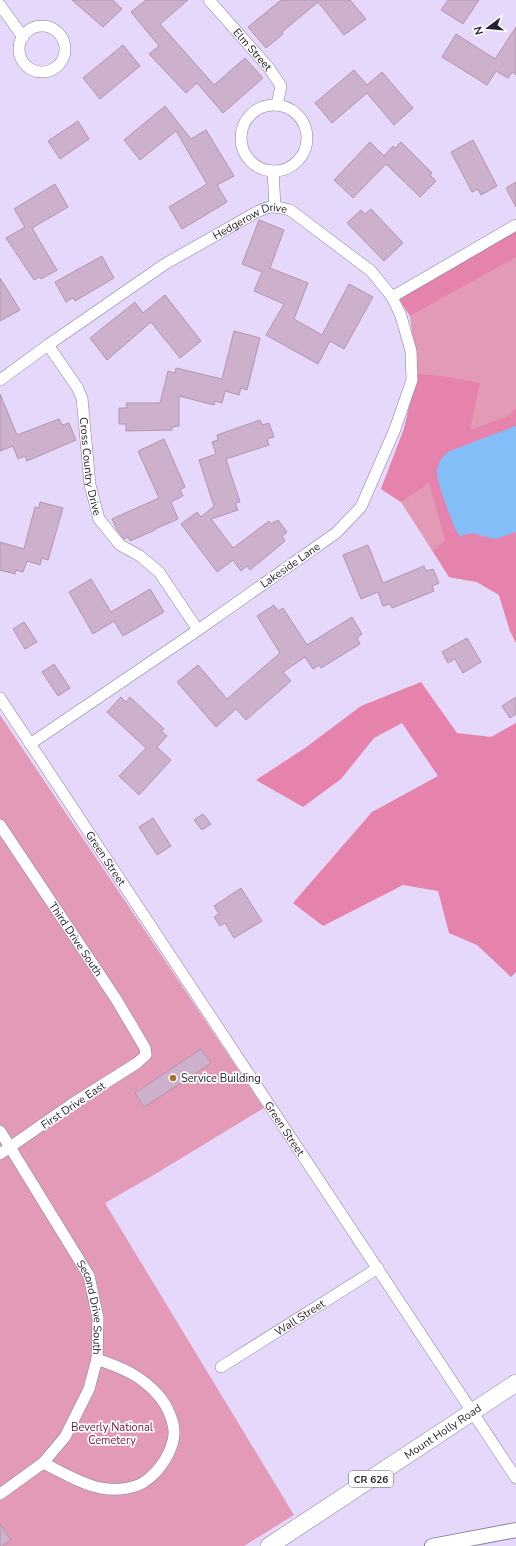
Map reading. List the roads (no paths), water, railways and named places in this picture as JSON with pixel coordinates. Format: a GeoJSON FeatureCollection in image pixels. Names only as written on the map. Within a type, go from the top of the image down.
{"type":"FeatureCollection","features":[{"type":"Feature","properties":{"kind":"main road","name":"Mount Holly Road"},"geometry":{"type":"LineString","coordinates":[[269,1546],[516,1383]]}},
{"type":"Feature","properties":{"kind":"street","name":"Elm Street"},"geometry":{"type":"LineString","coordinates":[[209,0],[269,68],[281,86],[277,105]]}},
{"type":"Feature","properties":{"kind":"street"},"geometry":{"type":"LineString","coordinates":[[0,6],[23,37]]}},
{"type":"Feature","properties":{"kind":"street"},"geometry":{"type":"LineString","coordinates":[[34,27],[50,27],[62,36],[66,52],[63,59],[53,70],[46,72],[31,70],[21,59],[19,51],[23,37],[34,27]]}},
{"type":"Feature","properties":{"kind":"street"},"geometry":{"type":"LineString","coordinates":[[277,105],[296,113],[304,125],[307,140],[305,150],[300,159],[283,170],[273,171],[263,169],[250,160],[242,146],[242,136],[244,125],[249,116],[257,110],[267,106],[277,105]]}},
{"type":"Feature","properties":{"kind":"street"},"geometry":{"type":"LineString","coordinates":[[273,171],[275,206]]}},
{"type":"Feature","properties":{"kind":"street","name":"Hedgerow Drive"},"geometry":{"type":"LineString","coordinates":[[0,380],[165,264],[266,207],[275,206],[290,210],[371,271],[392,297]]}},
{"type":"Feature","properties":{"kind":"street"},"geometry":{"type":"LineString","coordinates":[[392,297],[516,225]]}},
{"type":"Feature","properties":{"kind":"street","name":"Lakeside Lane"},"geometry":{"type":"LineString","coordinates":[[30,744],[198,630],[336,533],[360,509],[395,429],[412,380],[411,351],[401,316],[392,297]]}},
{"type":"Feature","properties":{"kind":"street","name":"Cross Country Drive"},"geometry":{"type":"LineString","coordinates":[[48,345],[77,387],[82,398],[90,485],[99,519],[120,545],[140,556],[159,572],[198,630]]}},
{"type":"Feature","properties":{"kind":"street","name":"Green Street"},"geometry":{"type":"LineString","coordinates":[[0,698],[516,1478]]}},
{"type":"Feature","properties":{"kind":"street","name":"Third Drive South"},"geometry":{"type":"LineString","coordinates":[[0,825],[116,999],[145,1048],[146,1055]]}},
{"type":"Feature","properties":{"kind":"street","name":"First Drive East"},"geometry":{"type":"LineString","coordinates":[[0,1154],[72,1104],[137,1063],[146,1055]]}},
{"type":"Feature","properties":{"kind":"street","name":"Second Drive South"},"geometry":{"type":"LineString","coordinates":[[0,1131],[89,1276],[98,1318],[97,1359],[89,1389],[65,1437],[43,1462],[0,1494]]}},
{"type":"Feature","properties":{"kind":"street","name":"Wall Street"},"geometry":{"type":"LineString","coordinates":[[221,1367],[378,1268]]}},
{"type":"Feature","properties":{"kind":"street"},"geometry":{"type":"LineString","coordinates":[[43,1462],[74,1479],[100,1488],[119,1489],[147,1480],[162,1464],[174,1435],[173,1423],[160,1397],[146,1382],[130,1372],[97,1359]]}},
{"type":"Feature","properties":{"kind":"street"},"geometry":{"type":"LineString","coordinates":[[432,1546],[516,1530]]}},
{"type":"Feature","properties":{"kind":"water"},"geometry":{"type":"Polygon","coordinates":[[[516,426],[516,532],[495,539],[473,533],[460,536],[455,529],[439,484],[437,471],[440,462],[450,451],[516,426]]]}},
{"type":"Feature","properties":{"kind":"place","name":"Service Building"},"geometry":{"type":"Point","coordinates":[173,1078]}},
{"type":"Feature","properties":{"kind":"park label","name":"Beverly National Cemetery"},"geometry":{"type":"Point","coordinates":[112,1433]}}]}
